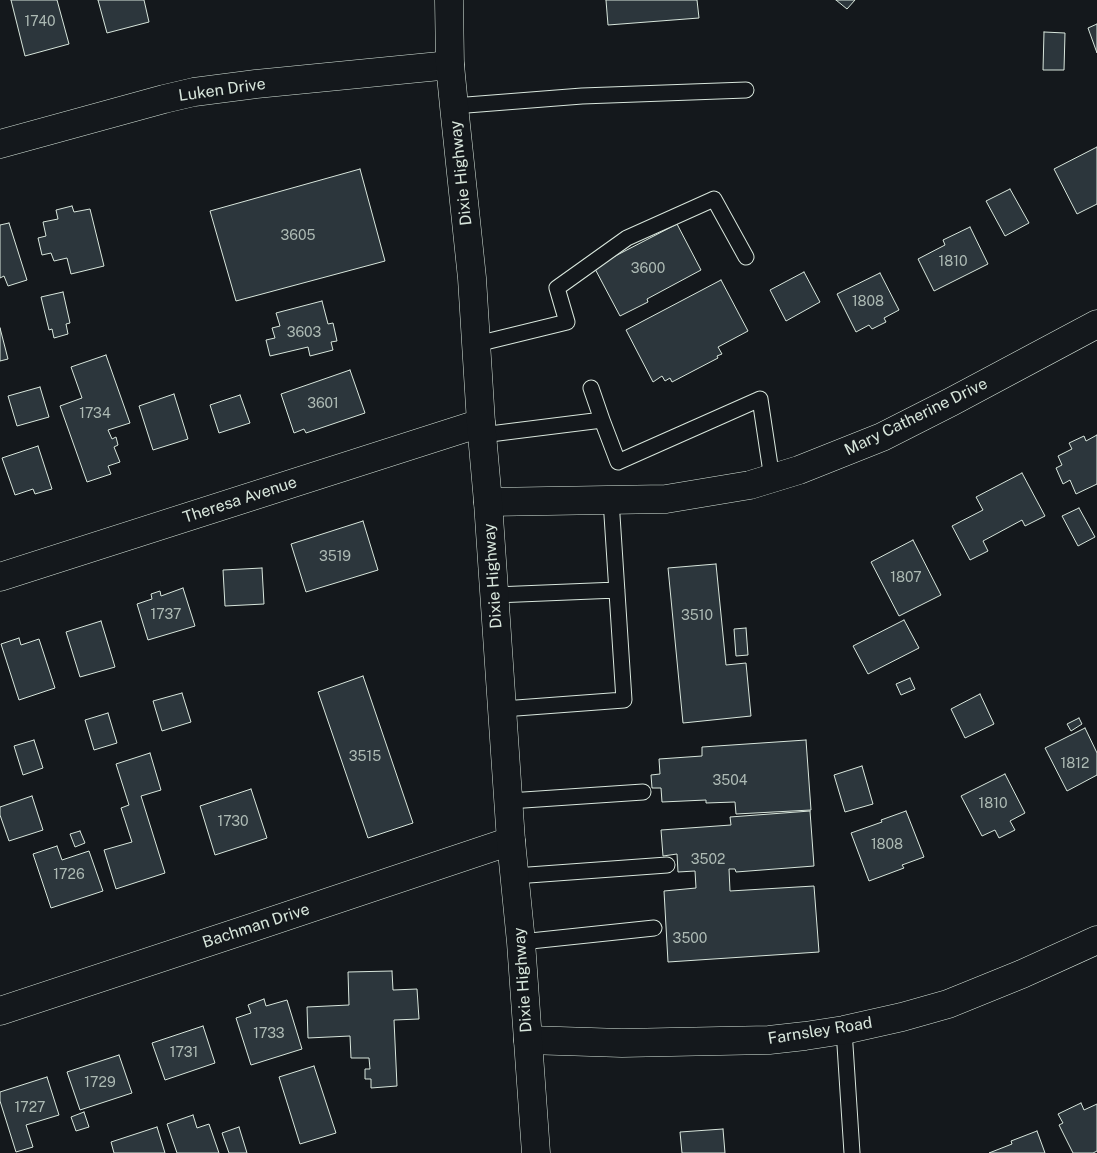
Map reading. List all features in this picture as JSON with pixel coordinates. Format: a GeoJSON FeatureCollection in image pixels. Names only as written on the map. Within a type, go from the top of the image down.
{"type":"FeatureCollection","features":[{"type":"Feature","properties":{"kind":"street","name":"Dixie Highway"},"geometry":{"type":"LineString","coordinates":[[450,0],[450,65],[472,278],[511,841],[521,942],[536,1153]]}},
{"type":"Feature","properties":{"kind":"street","name":"Luken Drive"},"geometry":{"type":"LineString","coordinates":[[0,144],[194,92],[450,65]]}},
{"type":"Feature","properties":{"kind":"street","name":"Mary Catherine Drive"},"geometry":{"type":"LineString","coordinates":[[488,502],[666,500],[750,485],[799,470],[882,437],[1097,324]]}},
{"type":"Feature","properties":{"kind":"street","name":"Theresa Avenue"},"geometry":{"type":"LineString","coordinates":[[0,577],[481,429]]}},
{"type":"Feature","properties":{"kind":"street","name":"Bachman Drive"},"geometry":{"type":"LineString","coordinates":[[0,1011],[511,841]]}},
{"type":"Feature","properties":{"kind":"street","name":"Farnsley Road"},"geometry":{"type":"LineString","coordinates":[[528,1040],[622,1043],[769,1040],[844,1030],[948,1004],[1022,974],[1097,940]]}},
{"type":"Feature","properties":{"kind":"lane"},"geometry":{"type":"LineString","coordinates":[[454,106],[582,96],[746,90]]}},
{"type":"Feature","properties":{"kind":"lane"},"geometry":{"type":"LineString","coordinates":[[476,344],[567,322],[557,288],[627,238],[714,199],[746,257]]}},
{"type":"Feature","properties":{"kind":"lane"},"geometry":{"type":"LineString","coordinates":[[591,388],[618,462],[760,399],[772,478]]}},
{"type":"Feature","properties":{"kind":"lane"},"geometry":{"type":"LineString","coordinates":[[481,429],[602,420]]}},
{"type":"Feature","properties":{"kind":"lane"},"geometry":{"type":"LineString","coordinates":[[503,709],[624,700],[611,500]]}},
{"type":"Feature","properties":{"kind":"lane"},"geometry":{"type":"LineString","coordinates":[[495,595],[617,590]]}},
{"type":"Feature","properties":{"kind":"lane"},"geometry":{"type":"LineString","coordinates":[[509,801],[643,792]]}},
{"type":"Feature","properties":{"kind":"lane"},"geometry":{"type":"LineString","coordinates":[[515,876],[667,865]]}},
{"type":"Feature","properties":{"kind":"lane"},"geometry":{"type":"LineString","coordinates":[[521,942],[654,928]]}},
{"type":"Feature","properties":{"kind":"lane"},"geometry":{"type":"LineString","coordinates":[[844,1030],[852,1153]]}},
{"type":"Feature","properties":{"kind":"building"},"geometry":{"type":"Polygon","coordinates":[[[11,0],[57,0],[69,44],[25,56],[11,0]]]}},
{"type":"Feature","properties":{"kind":"building"},"geometry":{"type":"Polygon","coordinates":[[[98,0],[144,0],[149,22],[107,33],[98,0]]]}},
{"type":"Feature","properties":{"kind":"building"},"geometry":{"type":"Polygon","coordinates":[[[606,0],[697,0],[699,18],[608,25],[606,0]]]}},
{"type":"Feature","properties":{"kind":"building"},"geometry":{"type":"Polygon","coordinates":[[[836,0],[855,0],[847,9],[836,0]]]}},
{"type":"Feature","properties":{"kind":"building"},"geometry":{"type":"Polygon","coordinates":[[[1097,24],[1097,53],[1088,28],[1097,24]]]}},
{"type":"Feature","properties":{"kind":"building"},"geometry":{"type":"Polygon","coordinates":[[[1044,32],[1065,33],[1064,70],[1043,70],[1044,32]]]}},
{"type":"Feature","properties":{"kind":"building"},"geometry":{"type":"Polygon","coordinates":[[[1097,147],[1097,204],[1077,214],[1054,169],[1097,147]]]}},
{"type":"Feature","properties":{"kind":"building"},"geometry":{"type":"Polygon","coordinates":[[[360,169],[385,261],[236,301],[210,211],[360,169]]]}},
{"type":"Feature","properties":{"kind":"building"},"geometry":{"type":"Polygon","coordinates":[[[1010,189],[1029,223],[1005,236],[986,201],[1010,189]]]}},
{"type":"Feature","properties":{"kind":"building"},"geometry":{"type":"Polygon","coordinates":[[[72,206],[74,212],[90,209],[104,266],[71,274],[67,258],[54,261],[51,253],[42,255],[38,238],[46,236],[43,222],[58,219],[56,210],[72,206]]]}},
{"type":"Feature","properties":{"kind":"building"},"geometry":{"type":"Polygon","coordinates":[[[9,223],[27,280],[8,286],[4,276],[0,278],[0,225],[9,223]]]}},
{"type":"Feature","properties":{"kind":"building"},"geometry":{"type":"Polygon","coordinates":[[[677,224],[701,270],[647,299],[648,302],[620,316],[594,267],[677,224]]]}},
{"type":"Feature","properties":{"kind":"building"},"geometry":{"type":"Polygon","coordinates":[[[970,227],[988,264],[934,291],[918,259],[945,245],[943,240],[970,227]]]}},
{"type":"Feature","properties":{"kind":"building"},"geometry":{"type":"Polygon","coordinates":[[[804,272],[820,302],[786,321],[770,290],[804,272]]]}},
{"type":"Feature","properties":{"kind":"building"},"geometry":{"type":"Polygon","coordinates":[[[880,273],[899,310],[884,318],[886,322],[872,329],[869,325],[856,332],[837,294],[880,273]]]}},
{"type":"Feature","properties":{"kind":"building"},"geometry":{"type":"Polygon","coordinates":[[[721,280],[748,331],[718,347],[722,354],[717,356],[718,358],[672,382],[670,378],[665,381],[662,376],[653,382],[626,330],[721,280]]]}},
{"type":"Feature","properties":{"kind":"building"},"geometry":{"type":"Polygon","coordinates":[[[63,292],[70,323],[66,324],[68,334],[54,338],[52,329],[49,330],[41,297],[63,292]]]}},
{"type":"Feature","properties":{"kind":"building"},"geometry":{"type":"Polygon","coordinates":[[[322,301],[328,324],[333,323],[337,341],[331,342],[333,350],[310,356],[308,347],[270,356],[266,340],[275,338],[272,328],[280,326],[276,313],[322,301]]]}},
{"type":"Feature","properties":{"kind":"building"},"geometry":{"type":"Polygon","coordinates":[[[0,328],[8,359],[0,361],[0,328]]]}},
{"type":"Feature","properties":{"kind":"building"},"geometry":{"type":"Polygon","coordinates":[[[106,355],[130,423],[108,430],[112,439],[116,437],[118,445],[114,447],[120,462],[108,466],[111,474],[87,482],[60,406],[82,398],[71,367],[106,355]]]}},
{"type":"Feature","properties":{"kind":"building"},"geometry":{"type":"Polygon","coordinates":[[[350,370],[365,413],[306,433],[304,429],[294,433],[281,394],[350,370]]]}},
{"type":"Feature","properties":{"kind":"building"},"geometry":{"type":"Polygon","coordinates":[[[40,387],[49,417],[17,426],[8,396],[40,387]]]}},
{"type":"Feature","properties":{"kind":"building"},"geometry":{"type":"Polygon","coordinates":[[[174,394],[188,439],[153,450],[139,406],[174,394]]]}},
{"type":"Feature","properties":{"kind":"building"},"geometry":{"type":"Polygon","coordinates":[[[240,395],[250,423],[219,433],[210,405],[240,395]]]}},
{"type":"Feature","properties":{"kind":"building"},"geometry":{"type":"Polygon","coordinates":[[[1097,435],[1097,484],[1076,494],[1070,480],[1063,484],[1056,468],[1062,465],[1058,456],[1072,449],[1069,443],[1084,436],[1086,441],[1097,435]]]}},
{"type":"Feature","properties":{"kind":"building"},"geometry":{"type":"Polygon","coordinates":[[[38,446],[52,489],[35,494],[33,489],[15,495],[2,458],[38,446]]]}},
{"type":"Feature","properties":{"kind":"building"},"geometry":{"type":"Polygon","coordinates":[[[1022,473],[1045,516],[1025,526],[1022,520],[983,541],[988,551],[970,560],[952,526],[983,510],[976,497],[1022,473]]]}},
{"type":"Feature","properties":{"kind":"building"},"geometry":{"type":"Polygon","coordinates":[[[1079,508],[1095,537],[1078,546],[1062,516],[1079,508]]]}},
{"type":"Feature","properties":{"kind":"building"},"geometry":{"type":"Polygon","coordinates":[[[363,521],[378,570],[306,592],[291,544],[363,521]]]}},
{"type":"Feature","properties":{"kind":"building"},"geometry":{"type":"Polygon","coordinates":[[[913,540],[941,595],[899,616],[871,562],[913,540]]]}},
{"type":"Feature","properties":{"kind":"building"},"geometry":{"type":"Polygon","coordinates":[[[716,564],[726,665],[746,663],[751,716],[683,723],[668,568],[716,564]]]}},
{"type":"Feature","properties":{"kind":"building"},"geometry":{"type":"Polygon","coordinates":[[[262,568],[264,604],[225,606],[223,570],[262,568]]]}},
{"type":"Feature","properties":{"kind":"building"},"geometry":{"type":"Polygon","coordinates":[[[183,588],[195,626],[148,640],[137,604],[152,599],[151,594],[160,591],[161,596],[183,588]]]}},
{"type":"Feature","properties":{"kind":"building"},"geometry":{"type":"Polygon","coordinates":[[[904,620],[919,648],[868,674],[853,646],[904,620]]]}},
{"type":"Feature","properties":{"kind":"building"},"geometry":{"type":"Polygon","coordinates":[[[101,621],[115,667],[80,677],[66,632],[101,621]]]}},
{"type":"Feature","properties":{"kind":"building"},"geometry":{"type":"Polygon","coordinates":[[[746,628],[748,655],[736,656],[734,629],[746,628]]]}},
{"type":"Feature","properties":{"kind":"building"},"geometry":{"type":"Polygon","coordinates":[[[19,638],[21,645],[39,639],[55,688],[19,700],[1,644],[19,638]]]}},
{"type":"Feature","properties":{"kind":"building"},"geometry":{"type":"Polygon","coordinates":[[[363,676],[413,823],[368,838],[318,692],[363,676]]]}},
{"type":"Feature","properties":{"kind":"building"},"geometry":{"type":"Polygon","coordinates":[[[910,678],[915,689],[901,695],[896,684],[910,678]]]}},
{"type":"Feature","properties":{"kind":"building"},"geometry":{"type":"Polygon","coordinates":[[[182,693],[191,722],[162,731],[153,701],[182,693]]]}},
{"type":"Feature","properties":{"kind":"building"},"geometry":{"type":"Polygon","coordinates":[[[980,694],[994,724],[965,738],[951,709],[980,694]]]}},
{"type":"Feature","properties":{"kind":"building"},"geometry":{"type":"Polygon","coordinates":[[[108,713],[117,743],[94,750],[85,720],[108,713]]]}},
{"type":"Feature","properties":{"kind":"building"},"geometry":{"type":"Polygon","coordinates":[[[1079,718],[1082,724],[1071,731],[1067,724],[1079,718]]]}},
{"type":"Feature","properties":{"kind":"building"},"geometry":{"type":"Polygon","coordinates":[[[1085,728],[1097,753],[1097,775],[1067,791],[1045,748],[1085,728]]]}},
{"type":"Feature","properties":{"kind":"building"},"geometry":{"type":"Polygon","coordinates":[[[34,740],[43,768],[23,775],[14,746],[34,740]]]}},
{"type":"Feature","properties":{"kind":"building"},"geometry":{"type":"Polygon","coordinates":[[[806,740],[811,810],[736,814],[735,802],[706,803],[706,800],[662,802],[661,788],[652,788],[651,775],[660,774],[659,759],[702,756],[702,747],[806,740]]]}},
{"type":"Feature","properties":{"kind":"building"},"geometry":{"type":"Polygon","coordinates":[[[150,753],[161,790],[141,796],[165,873],[116,889],[104,850],[132,842],[121,808],[129,805],[116,764],[150,753]]]}},
{"type":"Feature","properties":{"kind":"building"},"geometry":{"type":"Polygon","coordinates":[[[862,766],[873,804],[845,812],[834,775],[862,766]]]}},
{"type":"Feature","properties":{"kind":"building"},"geometry":{"type":"Polygon","coordinates":[[[1005,774],[1025,813],[1010,821],[1015,830],[999,838],[995,830],[982,836],[961,796],[1005,774]]]}},
{"type":"Feature","properties":{"kind":"building"},"geometry":{"type":"Polygon","coordinates":[[[251,789],[267,838],[215,855],[200,806],[251,789]]]}},
{"type":"Feature","properties":{"kind":"building"},"geometry":{"type":"Polygon","coordinates":[[[32,796],[43,830],[9,841],[0,815],[0,807],[32,796]]]}},
{"type":"Feature","properties":{"kind":"building"},"geometry":{"type":"Polygon","coordinates":[[[810,811],[814,866],[736,872],[735,869],[729,869],[730,891],[814,886],[819,952],[668,962],[664,891],[696,888],[695,871],[678,872],[677,854],[663,856],[661,830],[731,825],[730,817],[810,811]]]}},
{"type":"Feature","properties":{"kind":"building"},"geometry":{"type":"Polygon","coordinates":[[[906,811],[924,857],[902,865],[904,868],[869,881],[851,833],[906,811]]]}},
{"type":"Feature","properties":{"kind":"building"},"geometry":{"type":"Polygon","coordinates":[[[80,831],[85,843],[75,847],[70,834],[80,831]]]}},
{"type":"Feature","properties":{"kind":"building"},"geometry":{"type":"Polygon","coordinates":[[[57,846],[62,860],[89,851],[103,891],[51,908],[33,854],[57,846]]]}},
{"type":"Feature","properties":{"kind":"building"},"geometry":{"type":"Polygon","coordinates":[[[392,971],[393,990],[417,989],[419,1019],[394,1020],[397,1086],[371,1088],[371,1079],[365,1079],[365,1069],[370,1069],[369,1058],[351,1058],[350,1036],[308,1038],[307,1007],[349,1005],[348,972],[392,971]]]}},
{"type":"Feature","properties":{"kind":"building"},"geometry":{"type":"Polygon","coordinates":[[[264,999],[266,1006],[287,1000],[302,1049],[251,1065],[236,1018],[251,1013],[248,1005],[264,999]]]}},
{"type":"Feature","properties":{"kind":"building"},"geometry":{"type":"Polygon","coordinates":[[[203,1026],[215,1063],[165,1080],[152,1043],[203,1026]]]}},
{"type":"Feature","properties":{"kind":"building"},"geometry":{"type":"Polygon","coordinates":[[[119,1055],[132,1093],[80,1110],[67,1072],[119,1055]]]}},
{"type":"Feature","properties":{"kind":"building"},"geometry":{"type":"Polygon","coordinates":[[[314,1066],[336,1133],[300,1144],[279,1077],[314,1066]]]}},
{"type":"Feature","properties":{"kind":"building"},"geometry":{"type":"Polygon","coordinates":[[[47,1077],[59,1115],[26,1125],[33,1147],[16,1152],[0,1101],[0,1092],[47,1077]]]}},
{"type":"Feature","properties":{"kind":"building"},"geometry":{"type":"Polygon","coordinates":[[[1081,1103],[1084,1110],[1097,1104],[1097,1151],[1093,1153],[1073,1153],[1059,1125],[1063,1123],[1058,1114],[1081,1103]]]}},
{"type":"Feature","properties":{"kind":"building"},"geometry":{"type":"Polygon","coordinates":[[[84,1112],[89,1127],[76,1131],[71,1117],[84,1112]]]}},
{"type":"Feature","properties":{"kind":"building"},"geometry":{"type":"Polygon","coordinates":[[[193,1115],[197,1128],[209,1124],[219,1153],[177,1153],[167,1124],[193,1115]]]}},
{"type":"Feature","properties":{"kind":"building"},"geometry":{"type":"Polygon","coordinates":[[[157,1127],[165,1153],[114,1153],[111,1142],[157,1127]]]}},
{"type":"Feature","properties":{"kind":"building"},"geometry":{"type":"Polygon","coordinates":[[[239,1127],[247,1153],[229,1153],[222,1133],[239,1127]]]}},
{"type":"Feature","properties":{"kind":"building"},"geometry":{"type":"Polygon","coordinates":[[[723,1129],[725,1153],[682,1153],[680,1132],[723,1129]]]}},
{"type":"Feature","properties":{"kind":"building"},"geometry":{"type":"Polygon","coordinates":[[[1037,1131],[1045,1153],[989,1153],[1012,1144],[1011,1141],[1037,1131]]]}}]}
